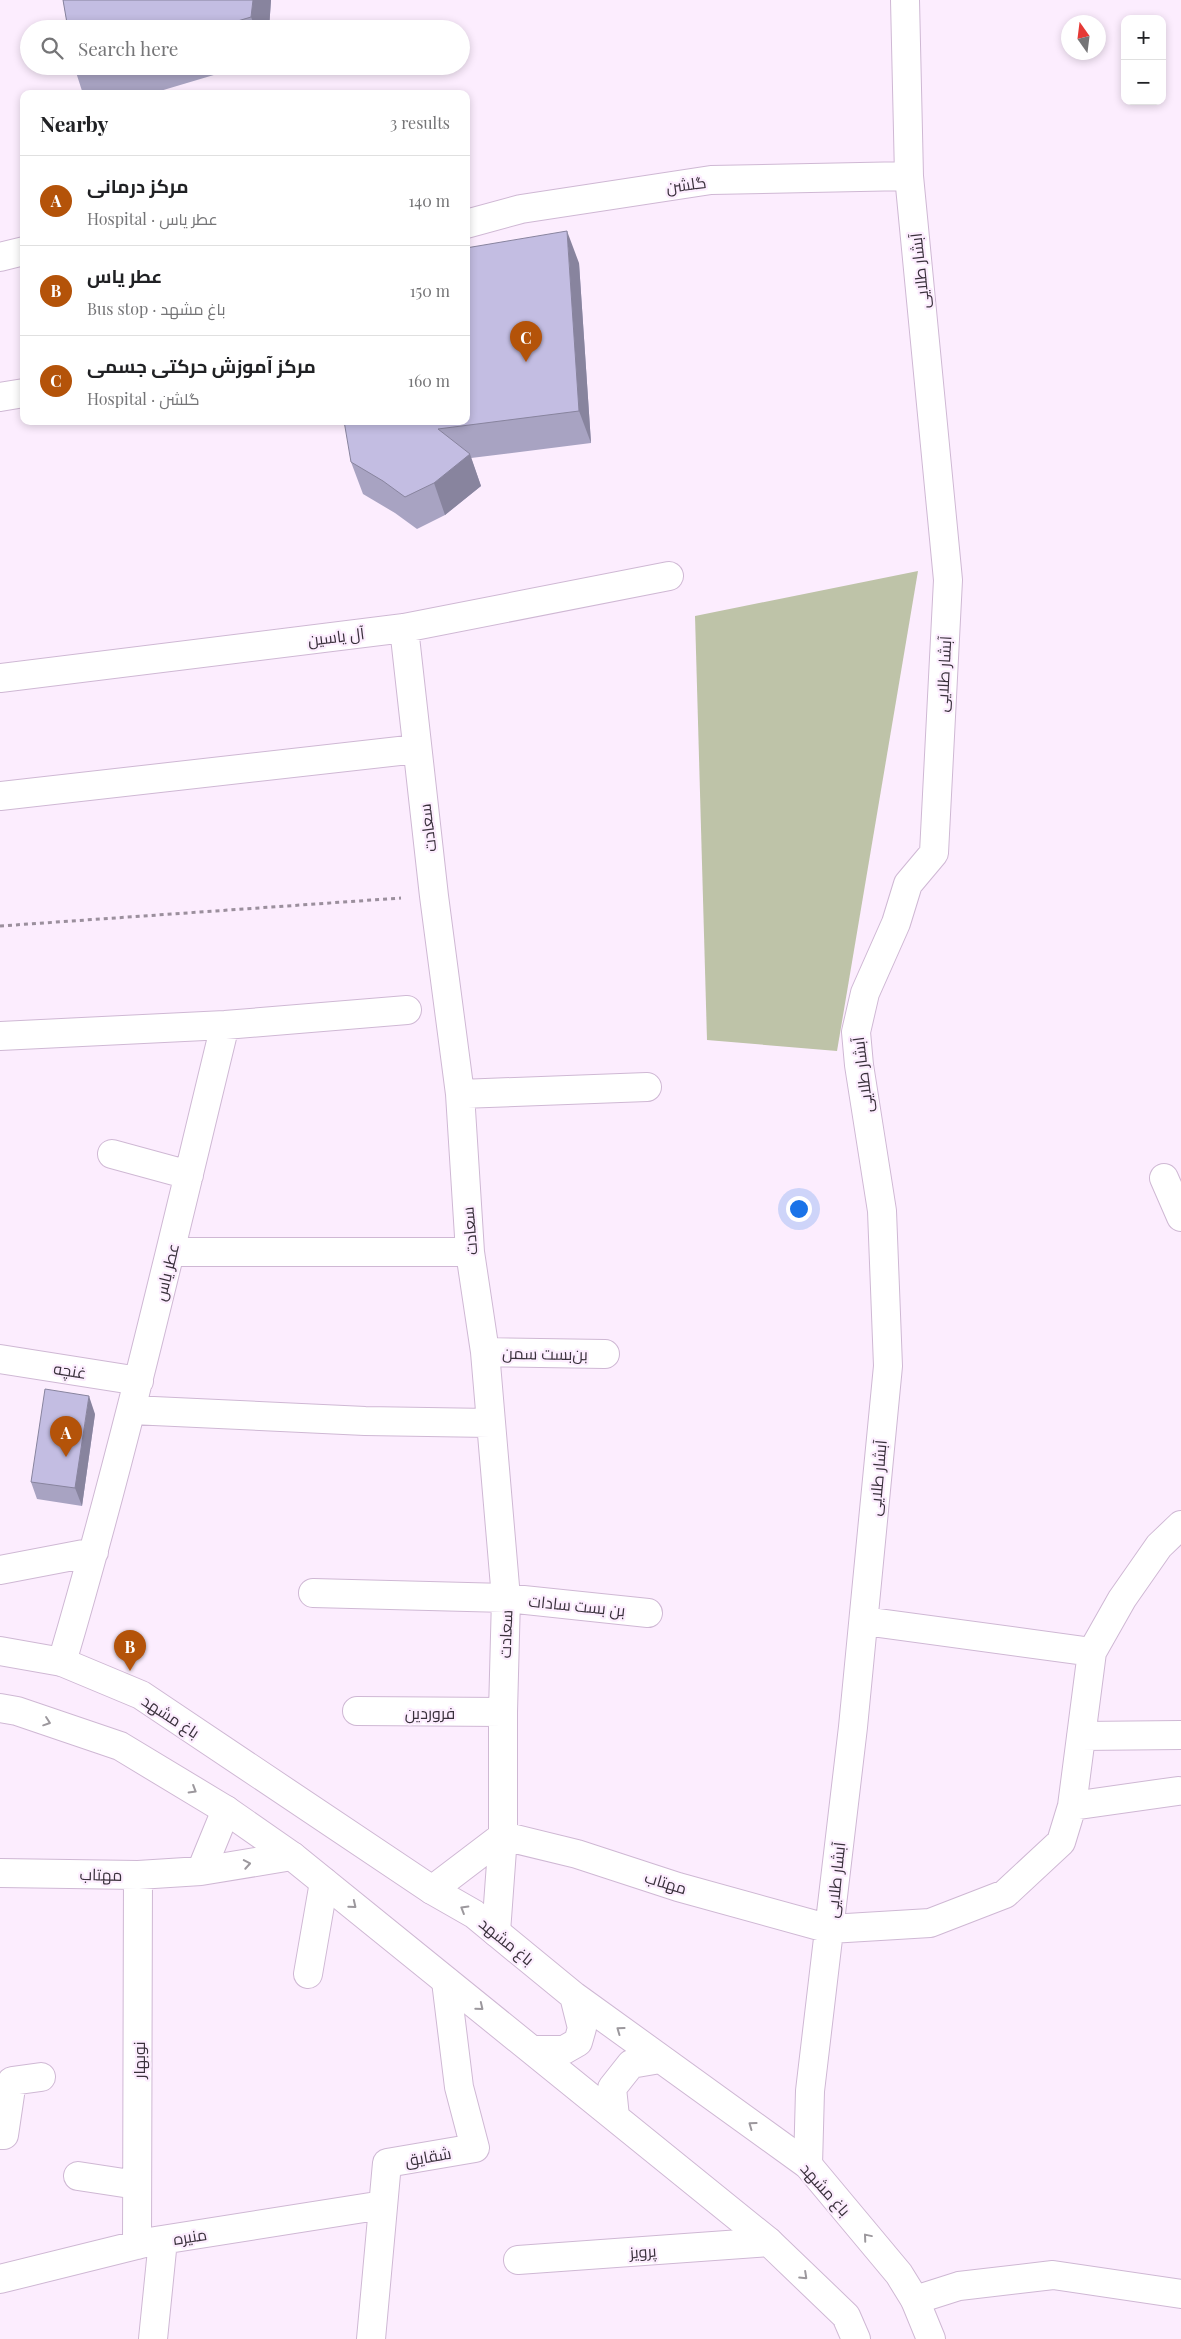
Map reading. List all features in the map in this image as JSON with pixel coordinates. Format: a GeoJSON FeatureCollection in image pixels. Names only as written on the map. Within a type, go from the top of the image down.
{"type":"FeatureCollection","features":[{"type":"Feature","properties":{"kind":"street","name":"آبشار طلایی"},"geometry":{"type":"LineString","coordinates":[[808,2165],[810,2090],[864,1621],[888,1366],[882,1211],[859,1065],[856,1032],[865,992],[896,923],[908,884],[934,853],[948,580],[910,176],[905,0]]}},
{"type":"Feature","properties":{"kind":"street","name":"گلشن"},"geometry":{"type":"LineString","coordinates":[[470,223],[521,209],[711,180],[910,176]]}},
{"type":"Feature","properties":{"kind":"street"},"geometry":{"type":"LineString","coordinates":[[0,257],[20,252]]}},
{"type":"Feature","properties":{"kind":"street"},"geometry":{"type":"LineString","coordinates":[[0,397],[20,394]]}},
{"type":"Feature","properties":{"kind":"street","name":"آل یاسین"},"geometry":{"type":"LineString","coordinates":[[0,678],[404,628],[669,576]]}},
{"type":"Feature","properties":{"kind":"street","name":"سعادت"},"geometry":{"type":"LineString","coordinates":[[404,628],[434,896],[460,1094],[470,1252],[485,1352],[506,1598],[503,1712],[503,1836],[496,1932]]}},
{"type":"Feature","properties":{"kind":"street"},"geometry":{"type":"LineString","coordinates":[[0,796],[417,749]]}},
{"type":"Feature","properties":{"kind":"street"},"geometry":{"type":"LineString","coordinates":[[0,1036],[225,1025],[407,1010]]}},
{"type":"Feature","properties":{"kind":"street","name":"عطر یاس"},"geometry":{"type":"LineString","coordinates":[[62,1662],[132,1410],[225,1025]]}},
{"type":"Feature","properties":{"kind":"street"},"geometry":{"type":"LineString","coordinates":[[460,1094],[647,1087]]}},
{"type":"Feature","properties":{"kind":"street"},"geometry":{"type":"LineString","coordinates":[[112,1154],[189,1175]]}},
{"type":"Feature","properties":{"kind":"street"},"geometry":{"type":"LineString","coordinates":[[1164,1178],[1181,1217]]}},
{"type":"Feature","properties":{"kind":"street"},"geometry":{"type":"LineString","coordinates":[[171,1252],[470,1252]]}},
{"type":"Feature","properties":{"kind":"street","name":"بن‌بست سمن"},"geometry":{"type":"LineString","coordinates":[[485,1352],[605,1354]]}},
{"type":"Feature","properties":{"kind":"street","name":"غنچه"},"geometry":{"type":"LineString","coordinates":[[0,1359],[139,1381]]}},
{"type":"Feature","properties":{"kind":"street"},"geometry":{"type":"LineString","coordinates":[[132,1410],[365,1421],[490,1423]]}},
{"type":"Feature","properties":{"kind":"street"},"geometry":{"type":"LineString","coordinates":[[864,1621],[1092,1652],[1122,1599],[1159,1546],[1181,1525]]}},
{"type":"Feature","properties":{"kind":"street"},"geometry":{"type":"LineString","coordinates":[[0,1570],[94,1552]]}},
{"type":"Feature","properties":{"kind":"street","name":"بن بست سادات"},"geometry":{"type":"LineString","coordinates":[[313,1594],[506,1598],[648,1613]]}},
{"type":"Feature","properties":{"kind":"street","name":"باغ مشهد"},"geometry":{"type":"LineString","coordinates":[[0,1651],[62,1662],[141,1695],[432,1890],[474,1914],[574,1996],[808,2165],[899,2274],[915,2300],[931,2339]]}},
{"type":"Feature","properties":{"kind":"street","name":"مهتاب"},"geometry":{"type":"LineString","coordinates":[[503,1836],[577,1854],[678,1886],[830,1929],[930,1923],[1005,1894],[1061,1842],[1072,1806],[1092,1652]]}},
{"type":"Feature","properties":{"kind":"street"},"geometry":{"type":"LineString","coordinates":[[0,1708],[17,1711],[120,1746],[226,1810],[292,1856],[769,2242],[846,2316],[856,2339]]}},
{"type":"Feature","properties":{"kind":"street","name":"فروردین"},"geometry":{"type":"LineString","coordinates":[[357,1711],[503,1712]]}},
{"type":"Feature","properties":{"kind":"street"},"geometry":{"type":"LineString","coordinates":[[1081,1736],[1181,1736]]}},
{"type":"Feature","properties":{"kind":"street"},"geometry":{"type":"LineString","coordinates":[[1072,1806],[1178,1791]]}},
{"type":"Feature","properties":{"kind":"street"},"geometry":{"type":"LineString","coordinates":[[202,1871],[226,1810]]}},
{"type":"Feature","properties":{"kind":"street"},"geometry":{"type":"LineString","coordinates":[[432,1890],[503,1836]]}},
{"type":"Feature","properties":{"kind":"street","name":"مهتاب"},"geometry":{"type":"LineString","coordinates":[[0,1873],[138,1875],[202,1871],[292,1856]]}},
{"type":"Feature","properties":{"kind":"street","name":"نوبهار"},"geometry":{"type":"LineString","coordinates":[[137,2246],[138,1875]]}},
{"type":"Feature","properties":{"kind":"street"},"geometry":{"type":"LineString","coordinates":[[308,1974],[324,1882]]}},
{"type":"Feature","properties":{"kind":"street","name":"شقایق"},"geometry":{"type":"LineString","coordinates":[[371,2339],[387,2163],[474,2148],[459,2087],[446,1981]]}},
{"type":"Feature","properties":{"kind":"street"},"geometry":{"type":"LineString","coordinates":[[533,2050],[564,2050],[578,2042],[582,2028],[574,1996]]}},
{"type":"Feature","properties":{"kind":"street"},"geometry":{"type":"LineString","coordinates":[[615,2117],[612,2088],[631,2064],[660,2059]]}},
{"type":"Feature","properties":{"kind":"street"},"geometry":{"type":"LineString","coordinates":[[0,2135],[4,2135],[12,2081],[40,2077]]}},
{"type":"Feature","properties":{"kind":"street"},"geometry":{"type":"LineString","coordinates":[[78,2176],[137,2185]]}},
{"type":"Feature","properties":{"kind":"street","name":"منیره"},"geometry":{"type":"LineString","coordinates":[[0,2279],[163,2240],[383,2205]]}},
{"type":"Feature","properties":{"kind":"street"},"geometry":{"type":"LineString","coordinates":[[153,2339],[163,2240]]}},
{"type":"Feature","properties":{"kind":"street","name":"پرویز"},"geometry":{"type":"LineString","coordinates":[[518,2260],[769,2242]]}},
{"type":"Feature","properties":{"kind":"street"},"geometry":{"type":"LineString","coordinates":[[915,2300],[959,2286],[1053,2276],[1181,2294]]}},
{"type":"Feature","properties":{"kind":"path"},"geometry":{"type":"LineString","coordinates":[[0,926],[434,896]]}},
{"type":"Feature","properties":{"kind":"green space"},"geometry":{"type":"Polygon","coordinates":[[[918,571],[837,1051],[707,1040],[695,616],[918,571]]]}},
{"type":"Feature","properties":{"kind":"building"},"geometry":{"type":"Polygon","coordinates":[[[63,0],[253,0],[251,17],[241,20],[66,20],[63,0]]]}},
{"type":"Feature","properties":{"kind":"building"},"geometry":{"type":"Polygon","coordinates":[[[567,231],[579,411],[470,425],[470,247],[567,231]]]}},
{"type":"Feature","properties":{"kind":"building"},"geometry":{"type":"Polygon","coordinates":[[[345,425],[469,425],[438,429],[470,454],[434,483],[405,497],[351,462],[345,425]]]}},
{"type":"Feature","properties":{"kind":"building"},"geometry":{"type":"Polygon","coordinates":[[[45,1389],[89,1396],[75,1488],[31,1482],[45,1389]]]}},
{"type":"Feature","properties":{"kind":"place","name":"مرکز آموزش حرکتی جسمی"},"geometry":{"type":"Point","coordinates":[526,362]}},
{"type":"Feature","properties":{"kind":"place","name":"مرکز درمانی"},"geometry":{"type":"Point","coordinates":[66,1457]}},
{"type":"Feature","properties":{"kind":"place","name":"عطر یاس"},"geometry":{"type":"Point","coordinates":[130,1671]}}]}
